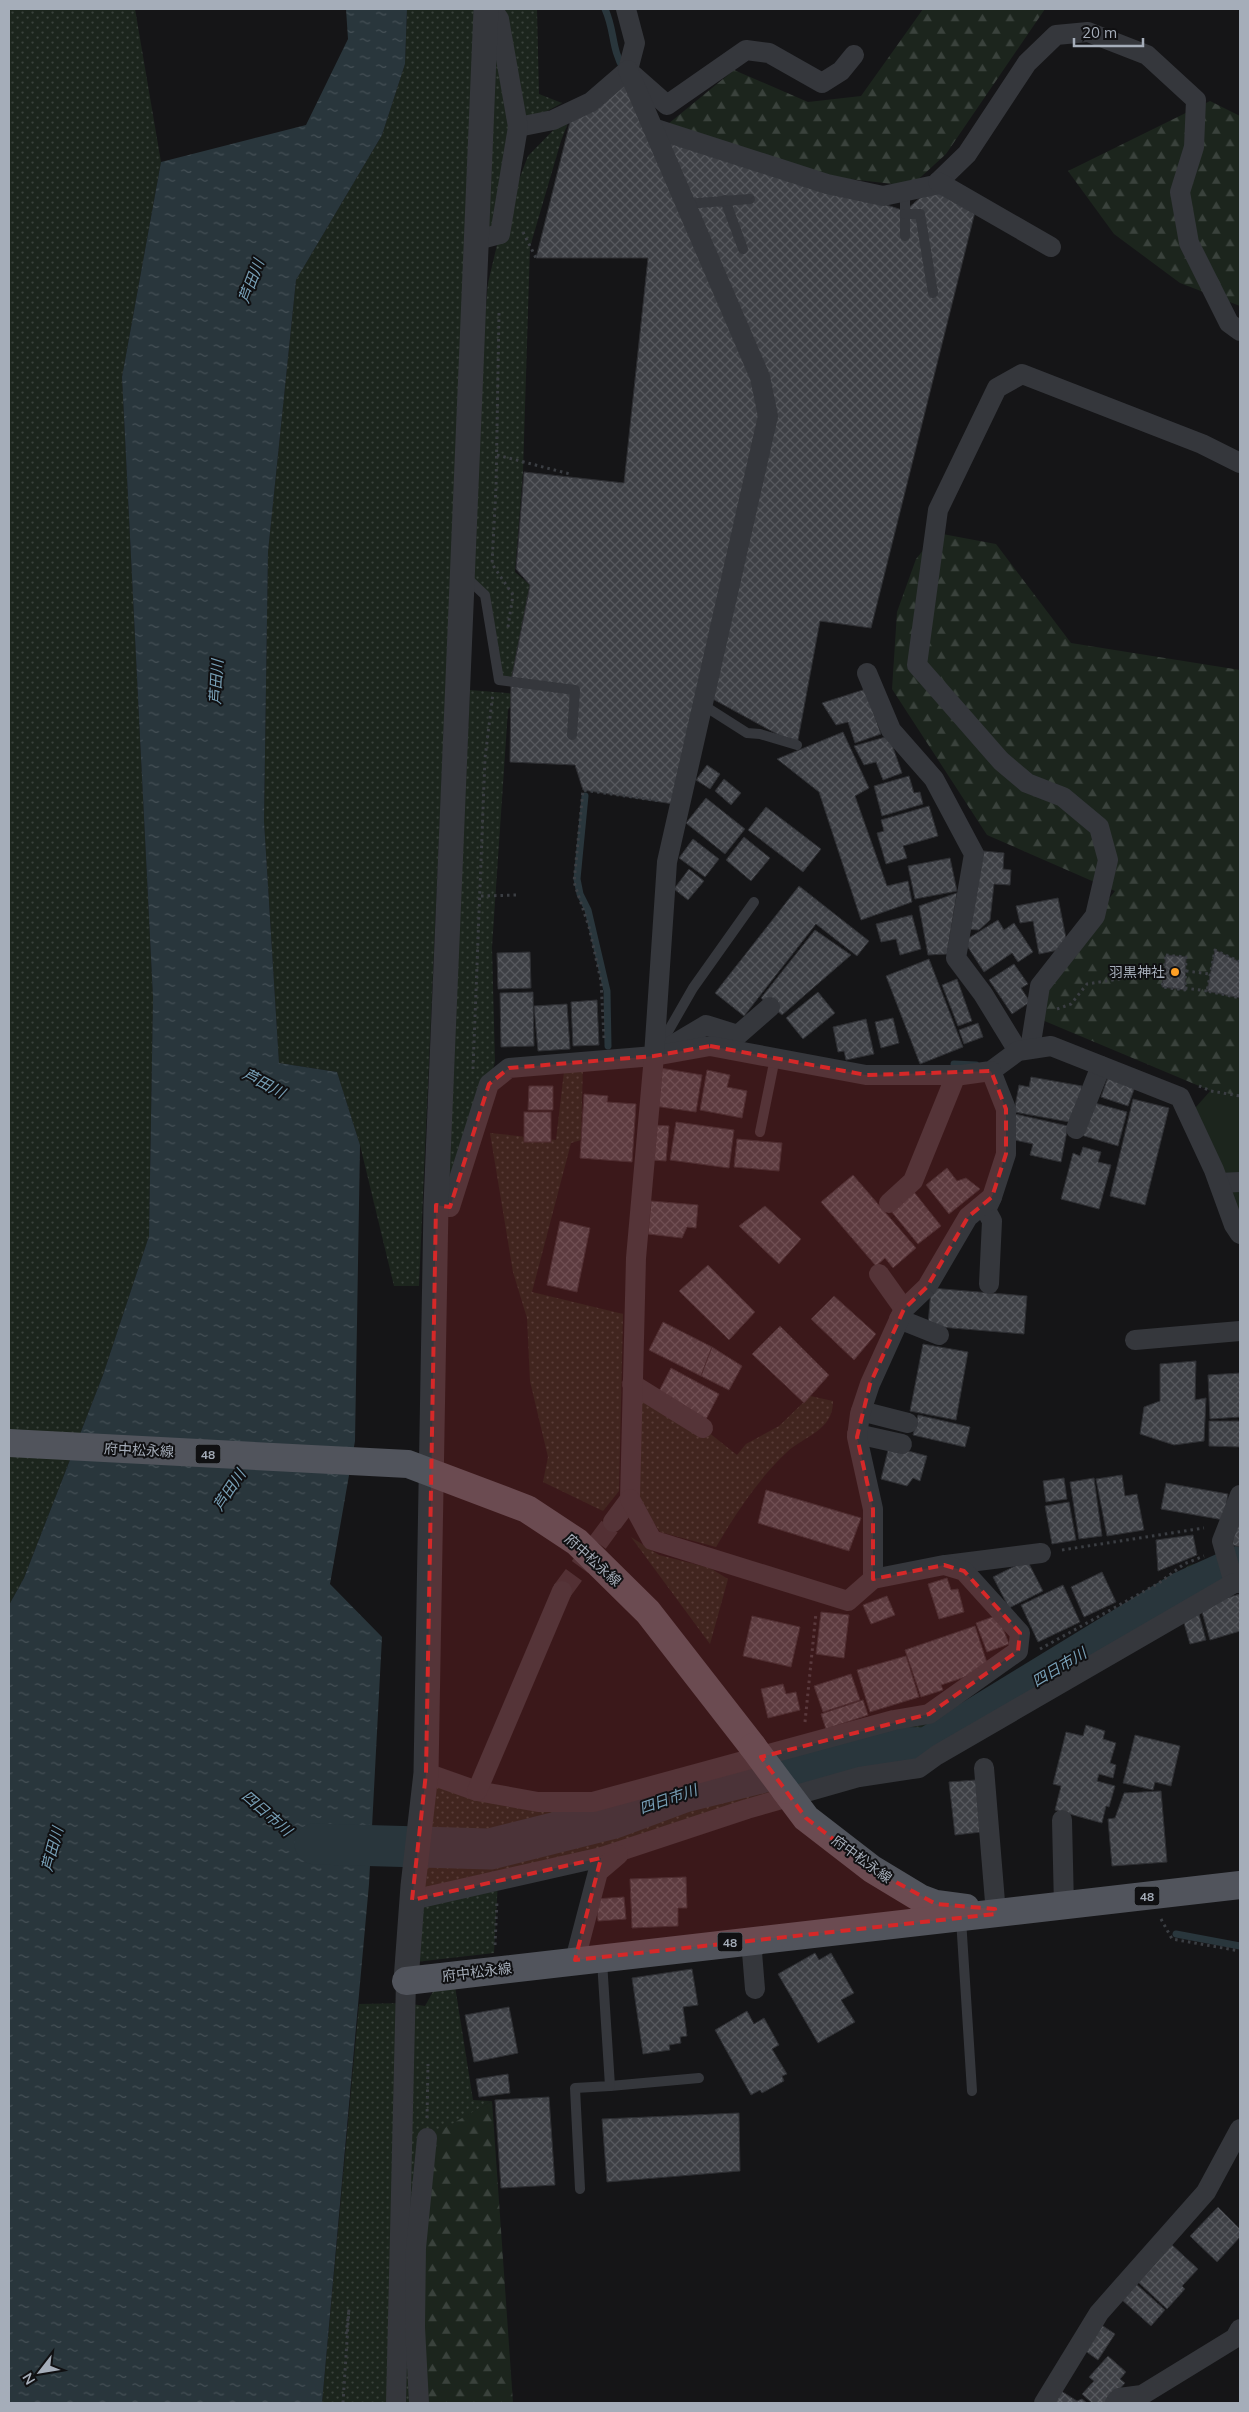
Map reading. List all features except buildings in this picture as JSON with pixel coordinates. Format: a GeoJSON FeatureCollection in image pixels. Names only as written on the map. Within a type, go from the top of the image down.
{"type":"FeatureCollection","features":[{"type":"Feature","properties":{"kind":"main road","name":"府中松永線"},"geometry":{"type":"LineString","coordinates":[[9,1443],[420,1469],[527,1509],[577,1542],[648,1612],[806,1818],[872,1869],[920,1898],[936,1904],[995,1911]]}},
{"type":"Feature","properties":{"kind":"main road","name":"府中松永線"},"geometry":{"type":"LineString","coordinates":[[406,1981],[751,1940],[961,1918],[995,1911],[1059,1907],[1240,1885]]}},
{"type":"Feature","properties":{"kind":"street"},"geometry":{"type":"LineString","coordinates":[[419,2403],[406,2327],[406,1981],[412,1893],[426,1773],[420,1469],[436,1205],[486,9]]}},
{"type":"Feature","properties":{"kind":"street"},"geometry":{"type":"LineString","coordinates":[[476,240],[500,234],[518,127],[500,19],[492,9]]}},
{"type":"Feature","properties":{"kind":"street"},"geometry":{"type":"LineString","coordinates":[[518,127],[553,120],[590,102],[628,70],[635,43],[626,9]]}},
{"type":"Feature","properties":{"kind":"street"},"geometry":{"type":"LineString","coordinates":[[653,128],[827,184],[883,196],[905,192],[935,185],[967,154],[1026,63],[1056,35],[1088,32],[1147,55],[1196,100],[1194,147],[1180,192],[1189,243],[1229,323],[1240,331]]}},
{"type":"Feature","properties":{"kind":"street"},"geometry":{"type":"LineString","coordinates":[[628,70],[667,105],[746,50],[769,53],[822,84],[841,71],[854,55]]}},
{"type":"Feature","properties":{"kind":"street"},"geometry":{"type":"LineString","coordinates":[[628,70],[760,377],[768,416],[667,862],[654,1056],[636,1258],[630,1499],[652,1540],[848,1601],[873,1579],[944,1565],[1041,1553]]}},
{"type":"Feature","properties":{"kind":"street"},"geometry":{"type":"LineString","coordinates":[[938,182],[1051,246]]}},
{"type":"Feature","properties":{"kind":"street"},"geometry":{"type":"LineString","coordinates":[[1024,1050],[1035,1017],[1040,986],[1095,916],[1108,860],[1099,827],[1063,797],[1027,783],[1001,761],[917,665],[938,510],[997,388],[1022,374],[1202,444],[1240,463]]}},
{"type":"Feature","properties":{"kind":"street"},"geometry":{"type":"LineString","coordinates":[[867,673],[891,730],[934,779],[974,854],[956,958],[1024,1050]]}},
{"type":"Feature","properties":{"kind":"street"},"geometry":{"type":"LineString","coordinates":[[654,1056],[706,1025],[738,1035],[770,1007]]}},
{"type":"Feature","properties":{"kind":"street"},"geometry":{"type":"LineString","coordinates":[[436,1205],[450,1207],[489,1084],[508,1068],[654,1056],[710,1046],[866,1075],[956,1075],[990,1071],[1024,1050],[1051,1046],[1180,1097],[1219,1183],[1234,1225],[1240,1234]]}},
{"type":"Feature","properties":{"kind":"street"},"geometry":{"type":"LineString","coordinates":[[1076,1129],[1101,1066]]}},
{"type":"Feature","properties":{"kind":"street"},"geometry":{"type":"LineString","coordinates":[[989,1284],[992,1221],[986,1210],[1006,1154],[1006,1109],[990,1071]]}},
{"type":"Feature","properties":{"kind":"street"},"geometry":{"type":"LineString","coordinates":[[889,1203],[913,1181],[931,1158],[956,1075]]}},
{"type":"Feature","properties":{"kind":"street"},"geometry":{"type":"LineString","coordinates":[[1219,1183],[1240,1182]]}},
{"type":"Feature","properties":{"kind":"street"},"geometry":{"type":"LineString","coordinates":[[873,1579],[873,1510],[857,1434],[861,1411],[870,1384],[902,1314],[927,1287],[968,1217],[992,1196]]}},
{"type":"Feature","properties":{"kind":"street"},"geometry":{"type":"LineString","coordinates":[[879,1274],[902,1314],[939,1336]]}},
{"type":"Feature","properties":{"kind":"street"},"geometry":{"type":"LineString","coordinates":[[1135,1340],[1240,1331]]}},
{"type":"Feature","properties":{"kind":"street"},"geometry":{"type":"LineString","coordinates":[[632,1384],[703,1428]]}},
{"type":"Feature","properties":{"kind":"street"},"geometry":{"type":"LineString","coordinates":[[861,1411],[908,1423]]}},
{"type":"Feature","properties":{"kind":"street"},"geometry":{"type":"LineString","coordinates":[[857,1434],[902,1444]]}},
{"type":"Feature","properties":{"kind":"street"},"geometry":{"type":"LineString","coordinates":[[412,1893],[497,1881],[602,1857],[788,1793],[859,1777],[919,1768],[937,1755],[1237,1583],[1222,1541],[1240,1495]]}},
{"type":"Feature","properties":{"kind":"street"},"geometry":{"type":"LineString","coordinates":[[613,1522],[630,1499]]}},
{"type":"Feature","properties":{"kind":"street"},"geometry":{"type":"LineString","coordinates":[[426,1773],[478,1791],[538,1802],[593,1802],[894,1720],[929,1714],[1018,1650],[1020,1633],[964,1571],[944,1565]]}},
{"type":"Feature","properties":{"kind":"street"},"geometry":{"type":"LineString","coordinates":[[478,1791],[562,1591]]}},
{"type":"Feature","properties":{"kind":"street"},"geometry":{"type":"LineString","coordinates":[[984,1768],[995,1911]]}},
{"type":"Feature","properties":{"kind":"street"},"geometry":{"type":"LineString","coordinates":[[1059,1907],[1062,1820]]}},
{"type":"Feature","properties":{"kind":"street"},"geometry":{"type":"LineString","coordinates":[[575,1960],[598,1872],[622,1850]]}},
{"type":"Feature","properties":{"kind":"street"},"geometry":{"type":"LineString","coordinates":[[751,1940],[755,1989]]}},
{"type":"Feature","properties":{"kind":"street"},"geometry":{"type":"LineString","coordinates":[[1044,2403],[1099,2313],[1206,2192],[1240,2128]]}},
{"type":"Feature","properties":{"kind":"street"},"geometry":{"type":"LineString","coordinates":[[396,2403],[416,2248],[427,2138]]}},
{"type":"Feature","properties":{"kind":"street"},"geometry":{"type":"LineString","coordinates":[[1115,2403],[1119,2398],[1142,2395],[1235,2338],[1240,2329]]}},
{"type":"Feature","properties":{"kind":"lane"},"geometry":{"type":"LineString","coordinates":[[905,192],[905,236]]}},
{"type":"Feature","properties":{"kind":"lane"},"geometry":{"type":"LineString","coordinates":[[686,204],[750,199]]}},
{"type":"Feature","properties":{"kind":"lane"},"geometry":{"type":"LineString","coordinates":[[725,200],[743,249]]}},
{"type":"Feature","properties":{"kind":"lane"},"geometry":{"type":"LineString","coordinates":[[905,214],[920,214],[933,293]]}},
{"type":"Feature","properties":{"kind":"lane"},"geometry":{"type":"LineString","coordinates":[[462,574],[485,595],[499,679],[575,690],[572,735]]}},
{"type":"Feature","properties":{"kind":"lane"},"geometry":{"type":"LineString","coordinates":[[702,705],[746,733],[760,734],[797,745]]}},
{"type":"Feature","properties":{"kind":"lane"},"geometry":{"type":"LineString","coordinates":[[654,1056],[694,988],[754,902]]}},
{"type":"Feature","properties":{"kind":"lane"},"geometry":{"type":"LineString","coordinates":[[760,1132],[775,1058]]}},
{"type":"Feature","properties":{"kind":"lane"},"geometry":{"type":"LineString","coordinates":[[961,1918],[972,2091]]}},
{"type":"Feature","properties":{"kind":"lane"},"geometry":{"type":"LineString","coordinates":[[602,1957],[610,2086]]}},
{"type":"Feature","properties":{"kind":"lane"},"geometry":{"type":"LineString","coordinates":[[580,2189],[575,2088],[699,2078]]}},
{"type":"Feature","properties":{"kind":"path"},"geometry":{"type":"LineString","coordinates":[[500,307],[497,455],[492,564],[513,595],[507,632]]}},
{"type":"Feature","properties":{"kind":"path"},"geometry":{"type":"LineString","coordinates":[[497,455],[570,474]]}},
{"type":"Feature","properties":{"kind":"path"},"geometry":{"type":"LineString","coordinates":[[473,1078],[485,758],[493,691],[499,679]]}},
{"type":"Feature","properties":{"kind":"path"},"geometry":{"type":"LineString","coordinates":[[602,1060],[604,1030],[601,981],[589,927],[574,882],[583,790],[680,805]]}},
{"type":"Feature","properties":{"kind":"path"},"geometry":{"type":"LineString","coordinates":[[481,896],[518,895]]}},
{"type":"Feature","properties":{"kind":"path"},"geometry":{"type":"LineString","coordinates":[[1207,991],[1215,950],[1240,962]]}},
{"type":"Feature","properties":{"kind":"path"},"geometry":{"type":"LineString","coordinates":[[1185,989],[1186,957],[1166,955],[1162,987],[1207,991],[1240,998]]}},
{"type":"Feature","properties":{"kind":"path"},"geometry":{"type":"LineString","coordinates":[[1186,971],[1210,974]]}},
{"type":"Feature","properties":{"kind":"path"},"geometry":{"type":"LineString","coordinates":[[1035,1017],[1071,1004],[1087,984],[1164,972]]}},
{"type":"Feature","properties":{"kind":"path"},"geometry":{"type":"LineString","coordinates":[[1041,1553],[1228,1524]]}},
{"type":"Feature","properties":{"kind":"path"},"geometry":{"type":"LineString","coordinates":[[1018,1650],[1036,1652],[1159,1583],[1184,1564],[1225,1553]]}},
{"type":"Feature","properties":{"kind":"path"},"geometry":{"type":"LineString","coordinates":[[805,1722],[818,1593]]}},
{"type":"Feature","properties":{"kind":"path"},"geometry":{"type":"LineString","coordinates":[[494,1953],[497,1881]]}},
{"type":"Feature","properties":{"kind":"path"},"geometry":{"type":"LineString","coordinates":[[1148,1896],[1172,1939],[1240,1951]]}},
{"type":"Feature","properties":{"kind":"path"},"geometry":{"type":"LineString","coordinates":[[343,2403],[349,2309],[346,2335]]}},
{"type":"Feature","properties":{"kind":"highlighted area"},"geometry":{"type":"Polygon","coordinates":[[[710,1046],[866,1075],[991,1071],[1006,1109],[1006,1154],[992,1197],[968,1217],[927,1287],[904,1309],[870,1384],[857,1437],[873,1509],[873,1579],[944,1565],[964,1571],[1020,1633],[1018,1651],[929,1714],[761,1757],[806,1818],[872,1869],[936,1904],[995,1909],[996,1914],[575,1960],[601,1858],[412,1900],[426,1773],[436,1205],[450,1207],[489,1084],[509,1068],[654,1056],[710,1046]]]}},
{"type":"Feature","properties":{"kind":"green space"},"geometry":{"type":"Polygon","coordinates":[[[9,9],[135,9],[161,162],[122,377],[153,998],[149,1236],[103,1375],[24,1578],[9,1605],[9,9]]]}},
{"type":"Feature","properties":{"kind":"green space"},"geometry":{"type":"Polygon","coordinates":[[[407,9],[476,9],[419,1286],[394,1286],[360,1145],[337,1072],[279,1063],[264,821],[268,552],[296,280],[382,135],[405,64],[407,9]]]}},
{"type":"Feature","properties":{"kind":"green space"},"geometry":{"type":"Polygon","coordinates":[[[486,9],[537,9],[539,94],[562,103],[518,127],[502,224],[528,156],[573,110],[561,141],[530,247],[523,472],[515,572],[530,585],[511,681],[499,680],[487,602],[462,574],[488,283],[501,228],[477,240],[486,9]]]}},
{"type":"Feature","properties":{"kind":"green space"},"geometry":{"type":"Polygon","coordinates":[[[923,9],[1045,9],[946,154],[911,186],[831,177],[668,124],[734,70],[808,102],[861,96],[923,9]]]}},
{"type":"Feature","properties":{"kind":"green space"},"geometry":{"type":"Polygon","coordinates":[[[1210,101],[1240,116],[1240,306],[1180,283],[1114,234],[1068,171],[1210,101]]]}},
{"type":"Feature","properties":{"kind":"green space"},"geometry":{"type":"Polygon","coordinates":[[[937,533],[996,544],[1071,643],[1240,670],[1240,1096],[1211,1091],[1035,1017],[1040,986],[1115,891],[987,835],[892,689],[897,612],[916,559],[937,533]]]}},
{"type":"Feature","properties":{"kind":"green space"},"geometry":{"type":"Polygon","coordinates":[[[470,690],[518,694],[508,710],[492,947],[495,1062],[469,1147],[447,1178],[470,690]]]}},
{"type":"Feature","properties":{"kind":"green space"},"geometry":{"type":"Polygon","coordinates":[[[583,1062],[581,1140],[571,1143],[532,1292],[623,1314],[619,1491],[603,1511],[543,1482],[548,1457],[530,1381],[527,1318],[513,1272],[490,1133],[556,1140],[565,1063],[583,1062]]]}},
{"type":"Feature","properties":{"kind":"green space"},"geometry":{"type":"Polygon","coordinates":[[[1211,1090],[1240,1096],[1240,1234],[1188,1116],[1211,1090]]]}},
{"type":"Feature","properties":{"kind":"green space"},"geometry":{"type":"Polygon","coordinates":[[[634,1390],[703,1428],[737,1455],[746,1444],[779,1426],[810,1396],[833,1401],[832,1411],[823,1426],[794,1446],[766,1473],[716,1547],[660,1532],[636,1496],[634,1390]]]}},
{"type":"Feature","properties":{"kind":"green space"},"geometry":{"type":"Polygon","coordinates":[[[631,1537],[659,1555],[710,1568],[728,1579],[710,1644],[631,1537]]]}},
{"type":"Feature","properties":{"kind":"green space"},"geometry":{"type":"Polygon","coordinates":[[[1240,1555],[1240,1583],[937,1755],[498,1881],[494,1953],[407,1963],[426,1773],[593,1802],[893,1727],[924,1725],[1004,1683],[1147,1598],[1189,1565],[1240,1555]]]}},
{"type":"Feature","properties":{"kind":"green space"},"geometry":{"type":"Polygon","coordinates":[[[455,1986],[473,2100],[492,2101],[427,2139],[419,2403],[322,2403],[359,2004],[405,2003],[425,2006],[435,1988],[455,1986]]]}},
{"type":"Feature","properties":{"kind":"green space"},"geometry":{"type":"Polygon","coordinates":[[[492,2101],[513,2403],[419,2403],[427,2138],[492,2101]]]}},
{"type":"Feature","properties":{"kind":"water","name":"芦田川"},"geometry":{"type":"Polygon","coordinates":[[[346,9],[407,9],[405,64],[382,135],[296,280],[268,552],[264,821],[279,1063],[337,1072],[360,1145],[355,1441],[330,1584],[382,1637],[369,1884],[322,2403],[9,2403],[9,1605],[24,1578],[103,1375],[149,1236],[153,998],[122,377],[161,162],[306,125],[348,39],[346,9]]]}},
{"type":"Feature","properties":{"kind":"waterway"},"geometry":{"type":"LineString","coordinates":[[605,9],[617,54],[624,70]]}},
{"type":"Feature","properties":{"kind":"waterway"},"geometry":{"type":"LineString","coordinates":[[585,796],[577,879],[580,894],[588,910],[607,991],[608,1046]]}},
{"type":"Feature","properties":{"kind":"waterway"},"geometry":{"type":"LineString","coordinates":[[954,1064],[976,1065]]}},
{"type":"Feature","properties":{"kind":"waterway","name":"四日市川"},"geometry":{"type":"LineString","coordinates":[[315,1844],[490,1849],[614,1818],[684,1792],[813,1760],[884,1747],[927,1748],[1182,1592],[1240,1566]]}},
{"type":"Feature","properties":{"kind":"waterway"},"geometry":{"type":"LineString","coordinates":[[1176,1934],[1240,1946]]}},
{"type":"Feature","properties":{"kind":"tunnel"},"geometry":{"type":"LineString","coordinates":[[562,1591],[613,1522]]}},
{"type":"Feature","properties":{"kind":"place","name":"羽黒神社"},"geometry":{"type":"Point","coordinates":[1175,972]}}]}
